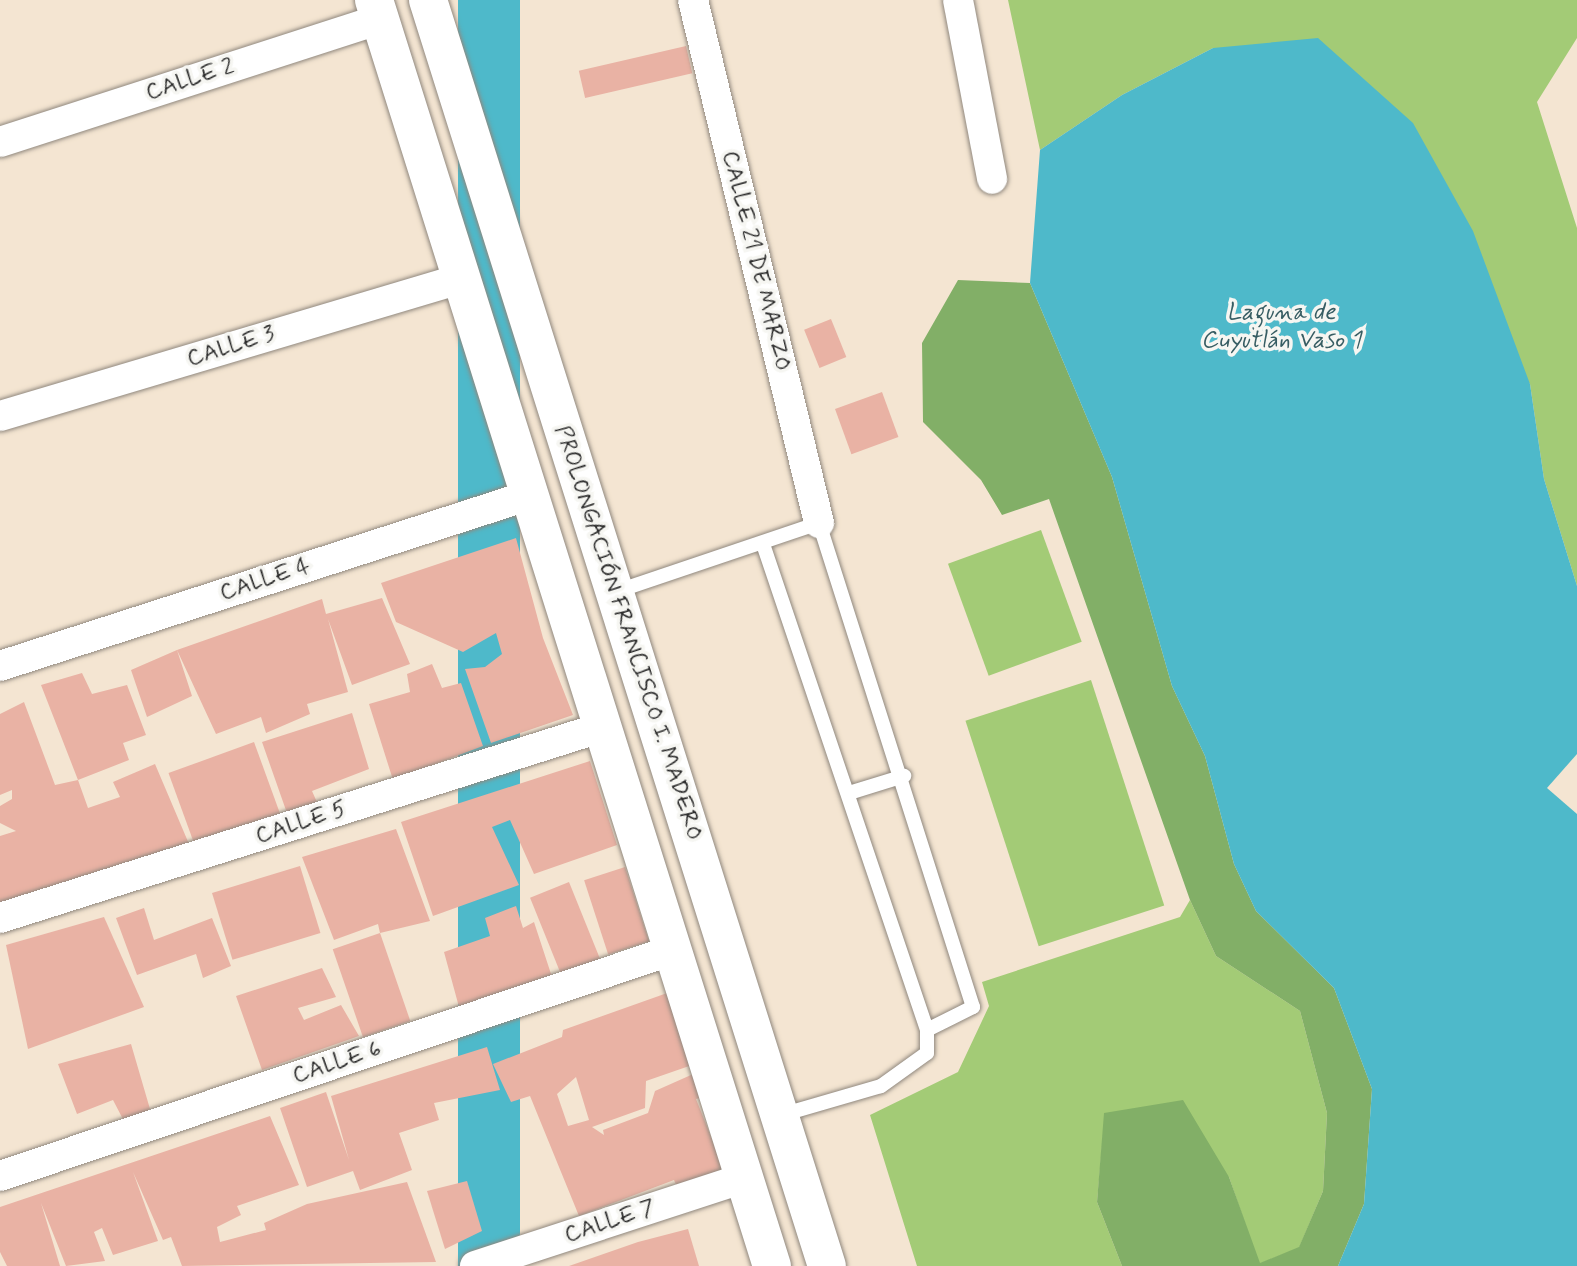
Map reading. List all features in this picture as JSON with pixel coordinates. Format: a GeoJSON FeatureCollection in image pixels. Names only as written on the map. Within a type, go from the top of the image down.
{"type":"FeatureCollection","features":[{"type":"Feature","properties":{"kind":"street","name":"PROLONGACIÓN FRANCISCO I. MADERO"},"geometry":{"type":"LineString","coordinates":[[428,0],[554,400],[624,589],[689,827],[790,1113],[827,1266]]}},
{"type":"Feature","properties":{"kind":"street","name":"CALLE 21 DE MARZO"},"geometry":{"type":"LineString","coordinates":[[693,0],[819,523]]}},
{"type":"Feature","properties":{"kind":"street"},"geometry":{"type":"LineString","coordinates":[[958,0],[992,179]]}},
{"type":"Feature","properties":{"kind":"street"},"geometry":{"type":"LineString","coordinates":[[377,10],[772,1266]]}},
{"type":"Feature","properties":{"kind":"street","name":"CALLE 2"},"geometry":{"type":"LineString","coordinates":[[0,142],[377,10]]}},
{"type":"Feature","properties":{"kind":"street","name":"CALLE 3"},"geometry":{"type":"LineString","coordinates":[[0,416],[462,278]]}},
{"type":"Feature","properties":{"kind":"street"},"geometry":{"type":"LineString","coordinates":[[503,409],[554,400]]}},
{"type":"Feature","properties":{"kind":"street","name":"CALLE 4"},"geometry":{"type":"LineString","coordinates":[[0,666],[530,495]]}},
{"type":"Feature","properties":{"kind":"street","name":"CALLE 5"},"geometry":{"type":"LineString","coordinates":[[0,918],[603,727]]}},
{"type":"Feature","properties":{"kind":"street"},"geometry":{"type":"LineString","coordinates":[[639,841],[689,827]]}},
{"type":"Feature","properties":{"kind":"street","name":"CALLE 6"},"geometry":{"type":"LineString","coordinates":[[0,1175],[673,950]]}},
{"type":"Feature","properties":{"kind":"street","name":"CALLE 7"},"geometry":{"type":"LineString","coordinates":[[475,1266],[745,1178]]}},
{"type":"Feature","properties":{"kind":"lane"},"geometry":{"type":"LineString","coordinates":[[624,589],[819,523],[904,776],[973,1007],[927,1030]]}},
{"type":"Feature","properties":{"kind":"lane"},"geometry":{"type":"LineString","coordinates":[[763,544],[927,1030],[927,1053],[881,1086],[790,1113]]}},
{"type":"Feature","properties":{"kind":"lane"},"geometry":{"type":"LineString","coordinates":[[849,793],[904,776]]}},
{"type":"Feature","properties":{"kind":"green space"},"geometry":{"type":"Polygon","coordinates":[[[1008,0],[1577,0],[1577,38],[1537,102],[1577,228],[1577,586],[1544,479],[1530,384],[1213,48],[1122,95],[1040,150],[1008,0]]]}},
{"type":"Feature","properties":{"kind":"green space"},"geometry":{"type":"Polygon","coordinates":[[[958,280],[1030,283],[1112,477],[1172,686],[1205,756],[1234,864],[1256,911],[1334,988],[1372,1089],[1364,1204],[1338,1266],[1122,1266],[1097,1202],[1104,1113],[1183,1100],[1229,1177],[1260,1263],[1299,1247],[1323,1191],[1327,1113],[1300,1011],[1216,956],[1190,900],[1049,499],[1002,515],[981,480],[923,422],[922,343],[958,280]]]}},
{"type":"Feature","properties":{"kind":"green space"},"geometry":{"type":"Polygon","coordinates":[[[1041,530],[1082,642],[989,676],[948,564],[1041,530]]]}},
{"type":"Feature","properties":{"kind":"green space"},"geometry":{"type":"Polygon","coordinates":[[[1091,680],[1164,905],[1039,946],[965,721],[1091,680]]]}},
{"type":"Feature","properties":{"kind":"green space"},"geometry":{"type":"Polygon","coordinates":[[[1190,900],[1216,956],[1300,1011],[1327,1113],[1323,1191],[1299,1248],[1259,1264],[1229,1177],[1105,1113],[1097,1202],[1122,1266],[917,1266],[870,1115],[958,1072],[989,1006],[982,982],[1180,917],[1190,900]]]}},
{"type":"Feature","properties":{"kind":"water"},"geometry":{"type":"Polygon","coordinates":[[[458,0],[520,0],[520,1266],[458,1266],[458,0]]]}},
{"type":"Feature","properties":{"kind":"water","name":"Laguna de Cuyutlán Vaso 1"},"geometry":{"type":"Polygon","coordinates":[[[1318,38],[1413,123],[1473,231],[1530,384],[1544,479],[1577,586],[1577,1266],[1338,1266],[1364,1204],[1372,1089],[1334,988],[1256,911],[1234,864],[1205,756],[1172,686],[1112,477],[1030,283],[1040,150],[1122,95],[1213,48],[1318,38]]]}},
{"type":"Feature","properties":{"kind":"pier"},"geometry":{"type":"Polygon","coordinates":[[[1577,754],[1577,814],[1547,788],[1577,754]]]}},
{"type":"Feature","properties":{"kind":"building"},"geometry":{"type":"Polygon","coordinates":[[[686,46],[692,73],[585,98],[579,71],[686,46]]]}},
{"type":"Feature","properties":{"kind":"building"},"geometry":{"type":"Polygon","coordinates":[[[831,319],[846,357],[819,368],[804,330],[831,319]]]}},
{"type":"Feature","properties":{"kind":"building"},"geometry":{"type":"Polygon","coordinates":[[[882,392],[898,437],[851,454],[835,409],[882,392]]]}},
{"type":"Feature","properties":{"kind":"building"},"geometry":{"type":"Polygon","coordinates":[[[516,538],[543,638],[573,715],[491,743],[465,669],[485,667],[502,654],[496,633],[463,652],[396,622],[381,583],[516,538]]]}},
{"type":"Feature","properties":{"kind":"building"},"geometry":{"type":"Polygon","coordinates":[[[382,598],[410,664],[352,685],[328,619],[348,692],[307,704],[310,714],[266,733],[261,717],[216,734],[177,650],[322,599],[326,614],[382,598]]]}},
{"type":"Feature","properties":{"kind":"building"},"geometry":{"type":"Polygon","coordinates":[[[177,650],[192,696],[147,717],[131,670],[177,650]]]}},
{"type":"Feature","properties":{"kind":"building"},"geometry":{"type":"Polygon","coordinates":[[[432,664],[442,688],[461,683],[483,746],[393,780],[369,704],[410,692],[407,674],[432,664]]]}},
{"type":"Feature","properties":{"kind":"building"},"geometry":{"type":"Polygon","coordinates":[[[82,673],[92,694],[127,685],[146,735],[123,743],[129,760],[78,780],[41,685],[82,673]]]}},
{"type":"Feature","properties":{"kind":"building"},"geometry":{"type":"Polygon","coordinates":[[[24,702],[55,785],[78,780],[88,808],[120,797],[113,782],[155,764],[189,844],[0,909],[0,836],[16,831],[0,823],[0,806],[12,799],[12,790],[0,795],[0,714],[24,702]]]}},
{"type":"Feature","properties":{"kind":"building"},"geometry":{"type":"Polygon","coordinates":[[[352,713],[369,769],[312,791],[320,809],[288,816],[262,742],[352,713]]]}},
{"type":"Feature","properties":{"kind":"building"},"geometry":{"type":"Polygon","coordinates":[[[254,742],[281,817],[196,848],[168,773],[254,742]]]}},
{"type":"Feature","properties":{"kind":"building"},"geometry":{"type":"Polygon","coordinates":[[[590,761],[617,845],[534,874],[510,820],[492,827],[519,885],[433,916],[401,822],[590,761]]]}},
{"type":"Feature","properties":{"kind":"building"},"geometry":{"type":"Polygon","coordinates":[[[396,829],[430,921],[380,933],[378,924],[334,940],[302,857],[396,829]]]}},
{"type":"Feature","properties":{"kind":"building"},"geometry":{"type":"Polygon","coordinates":[[[300,866],[320,933],[232,960],[212,893],[300,866]]]}},
{"type":"Feature","properties":{"kind":"building"},"geometry":{"type":"Polygon","coordinates":[[[625,867],[649,941],[608,954],[584,880],[625,867]]]}},
{"type":"Feature","properties":{"kind":"building"},"geometry":{"type":"Polygon","coordinates":[[[569,882],[600,959],[561,975],[530,898],[569,882]]]}},
{"type":"Feature","properties":{"kind":"building"},"geometry":{"type":"Polygon","coordinates":[[[516,906],[523,928],[534,922],[552,977],[459,1007],[444,952],[490,936],[485,918],[516,906]]]}},
{"type":"Feature","properties":{"kind":"building"},"geometry":{"type":"Polygon","coordinates":[[[144,908],[154,940],[212,918],[231,966],[203,978],[196,954],[137,975],[116,918],[144,908]]]}},
{"type":"Feature","properties":{"kind":"building"},"geometry":{"type":"Polygon","coordinates":[[[104,917],[144,1007],[28,1049],[6,945],[104,917]]]}},
{"type":"Feature","properties":{"kind":"building"},"geometry":{"type":"Polygon","coordinates":[[[380,933],[410,1021],[363,1037],[333,949],[380,933]]]}},
{"type":"Feature","properties":{"kind":"building"},"geometry":{"type":"Polygon","coordinates":[[[322,968],[336,997],[298,1008],[304,1020],[341,1005],[359,1036],[262,1070],[236,996],[322,968]]]}},
{"type":"Feature","properties":{"kind":"building"},"geometry":{"type":"Polygon","coordinates":[[[670,992],[695,1064],[646,1081],[645,1108],[592,1127],[604,1135],[603,1130],[648,1113],[655,1091],[700,1071],[708,1096],[696,1099],[725,1172],[677,1187],[674,1180],[579,1216],[530,1096],[511,1102],[493,1064],[562,1037],[563,1030],[670,992]],[[576,1077],[557,1094],[568,1126],[589,1120],[576,1077]]]}},
{"type":"Feature","properties":{"kind":"building"},"geometry":{"type":"Polygon","coordinates":[[[131,1044],[150,1109],[126,1125],[113,1100],[77,1114],[58,1064],[131,1044]]]}},
{"type":"Feature","properties":{"kind":"building"},"geometry":{"type":"Polygon","coordinates":[[[487,1047],[500,1090],[434,1103],[439,1120],[399,1133],[412,1170],[360,1190],[353,1171],[307,1187],[280,1108],[326,1092],[349,1160],[331,1096],[487,1047]]]}},
{"type":"Feature","properties":{"kind":"building"},"geometry":{"type":"Polygon","coordinates":[[[270,1116],[299,1185],[237,1206],[241,1215],[217,1227],[220,1242],[266,1230],[264,1223],[307,1204],[407,1182],[436,1262],[182,1266],[171,1237],[163,1240],[133,1172],[158,1241],[113,1255],[102,1228],[94,1232],[105,1261],[66,1266],[41,1203],[60,1266],[7,1266],[0,1252],[0,1207],[270,1116]]]}},
{"type":"Feature","properties":{"kind":"building"},"geometry":{"type":"Polygon","coordinates":[[[467,1181],[482,1231],[445,1249],[427,1191],[467,1181]]]}},
{"type":"Feature","properties":{"kind":"building"},"geometry":{"type":"Polygon","coordinates":[[[688,1229],[699,1266],[569,1266],[638,1242],[688,1229]]]}}]}
